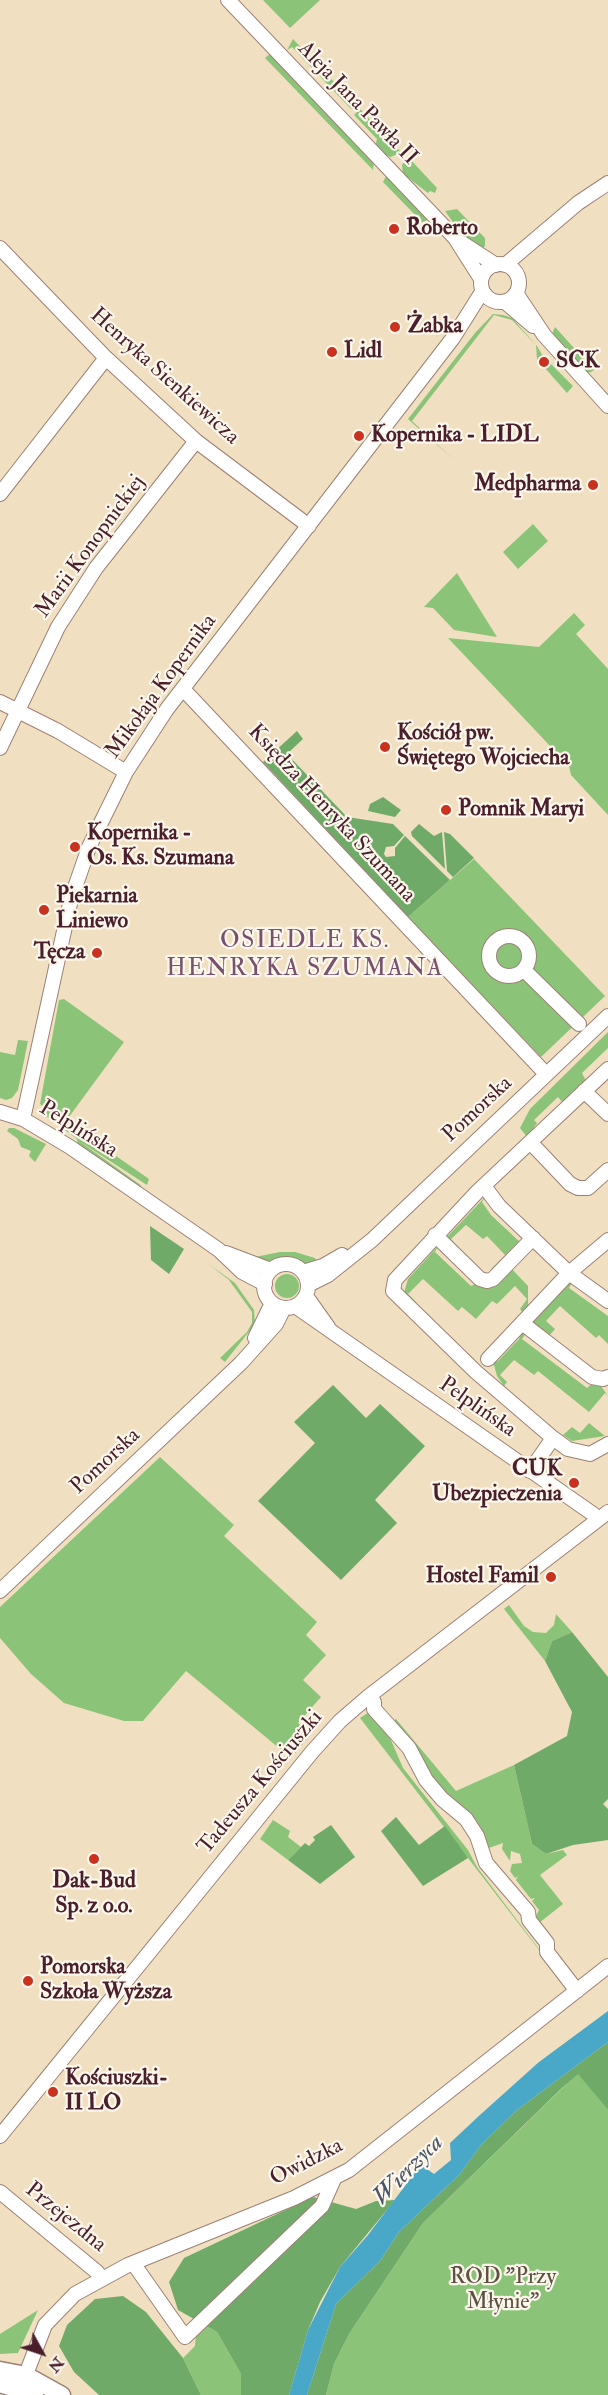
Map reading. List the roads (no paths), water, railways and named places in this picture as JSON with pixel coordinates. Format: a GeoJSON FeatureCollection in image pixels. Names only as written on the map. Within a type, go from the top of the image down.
{"type":"FeatureCollection","features":[{"type":"Feature","properties":{"kind":"main road"},"geometry":{"type":"LineString","coordinates":[[0,2370],[27,2386]]}},
{"type":"Feature","properties":{"kind":"main road"},"geometry":{"type":"LineString","coordinates":[[0,2384],[27,2386],[62,2395]]}},
{"type":"Feature","properties":{"kind":"street","name":"Aleja Jana Pawła II"},"geometry":{"type":"LineString","coordinates":[[228,0],[455,238],[482,286]]}},
{"type":"Feature","properties":{"kind":"street"},"geometry":{"type":"LineString","coordinates":[[544,335],[482,286],[484,273],[505,267],[578,203],[608,183]]}},
{"type":"Feature","properties":{"kind":"street","name":"Aleja Jana Pawła II"},"geometry":{"type":"LineString","coordinates":[[455,238],[505,267]]}},
{"type":"Feature","properties":{"kind":"street","name":"Henryka Sienkiewicza"},"geometry":{"type":"LineString","coordinates":[[0,248],[106,358],[196,441],[309,526]]}},
{"type":"Feature","properties":{"kind":"street"},"geometry":{"type":"LineString","coordinates":[[500,302],[516,293],[519,282],[505,267]]}},
{"type":"Feature","properties":{"kind":"street","name":"Mikołaja Kopernika"},"geometry":{"type":"LineString","coordinates":[[23,1119],[70,899],[98,828],[126,772],[183,689],[453,338],[482,286]]}},
{"type":"Feature","properties":{"kind":"street"},"geometry":{"type":"LineString","coordinates":[[516,293],[544,335],[608,406]]}},
{"type":"Feature","properties":{"kind":"street","name":"Mikołaja Kopernika"},"geometry":{"type":"LineString","coordinates":[[453,338],[500,302]]}},
{"type":"Feature","properties":{"kind":"street"},"geometry":{"type":"LineString","coordinates":[[0,494],[106,358]]}},
{"type":"Feature","properties":{"kind":"street","name":"Marii Konopnickiej"},"geometry":{"type":"LineString","coordinates":[[0,748],[16,710],[58,627],[96,568],[196,441]]}},
{"type":"Feature","properties":{"kind":"street","name":"Księdza Henryka Szumana"},"geometry":{"type":"LineString","coordinates":[[183,689],[546,1074]]}},
{"type":"Feature","properties":{"kind":"street"},"geometry":{"type":"LineString","coordinates":[[0,702],[126,772]]}},
{"type":"Feature","properties":{"kind":"street"},"geometry":{"type":"LineString","coordinates":[[524,970],[579,1024]]}},
{"type":"Feature","properties":{"kind":"street","name":"Pomorska"},"geometry":{"type":"LineString","coordinates":[[306,1284],[323,1266],[377,1234],[608,1016]]}},
{"type":"Feature","properties":{"kind":"street"},"geometry":{"type":"LineString","coordinates":[[608,1069],[435,1235],[395,1281],[393,1291],[476,1372],[553,1438],[578,1453],[590,1454],[608,1443]]}},
{"type":"Feature","properties":{"kind":"street"},"geometry":{"type":"LineString","coordinates":[[584,1091],[608,1114]]}},
{"type":"Feature","properties":{"kind":"street","name":"Pelplińska"},"geometry":{"type":"LineString","coordinates":[[0,1112],[23,1119],[70,1147],[219,1250],[242,1272],[265,1284]]}},
{"type":"Feature","properties":{"kind":"street"},"geometry":{"type":"LineString","coordinates":[[531,1143],[570,1185],[578,1188],[588,1188],[608,1170]]}},
{"type":"Feature","properties":{"kind":"street"},"geometry":{"type":"LineString","coordinates":[[484,1186],[500,1206],[569,1273],[608,1301]]}},
{"type":"Feature","properties":{"kind":"street"},"geometry":{"type":"LineString","coordinates":[[435,1235],[480,1279],[487,1281],[493,1279],[533,1238]]}},
{"type":"Feature","properties":{"kind":"street"},"geometry":{"type":"LineString","coordinates":[[488,1359],[569,1273],[608,1240]]}},
{"type":"Feature","properties":{"kind":"street","name":"Pelplińska"},"geometry":{"type":"LineString","coordinates":[[219,1250],[272,1270]]}},
{"type":"Feature","properties":{"kind":"street"},"geometry":{"type":"LineString","coordinates":[[288,1264],[306,1284],[283,1305],[268,1297],[265,1284],[272,1270],[288,1264]]}},
{"type":"Feature","properties":{"kind":"street","name":"Pelplińska"},"geometry":{"type":"LineString","coordinates":[[306,1284],[331,1331]]}},
{"type":"Feature","properties":{"kind":"street","name":"Pomorska"},"geometry":{"type":"LineString","coordinates":[[0,1592],[241,1363],[276,1324],[283,1305]]}},
{"type":"Feature","properties":{"kind":"street","name":"Pelplińska"},"geometry":{"type":"LineString","coordinates":[[283,1305],[331,1331],[593,1514],[603,1516]]}},
{"type":"Feature","properties":{"kind":"street"},"geometry":{"type":"LineString","coordinates":[[522,1323],[592,1377],[597,1379],[608,1377]]}},
{"type":"Feature","properties":{"kind":"street"},"geometry":{"type":"LineString","coordinates":[[530,1471],[553,1438]]}},
{"type":"Feature","properties":{"kind":"street","name":"Tadeusza Kościuszki"},"geometry":{"type":"LineString","coordinates":[[0,2136],[334,1728],[369,1696],[603,1516]]}},
{"type":"Feature","properties":{"kind":"street"},"geometry":{"type":"LineString","coordinates":[[374,1702],[374,1709],[409,1748],[426,1780],[471,1827],[486,1863],[528,1912],[529,1920],[547,1943],[547,1952],[577,1991]]}},
{"type":"Feature","properties":{"kind":"street","name":"Owidzka"},"geometry":{"type":"LineString","coordinates":[[27,2386],[45,2325],[75,2294],[101,2278],[133,2263],[334,2179],[349,2170],[608,1966]]}},
{"type":"Feature","properties":{"kind":"street"},"geometry":{"type":"LineString","coordinates":[[133,2263],[185,2337],[322,2206],[334,2179]]}},
{"type":"Feature","properties":{"kind":"street","name":"Przejezdna"},"geometry":{"type":"LineString","coordinates":[[0,2192],[97,2272],[101,2278]]}},
{"type":"Feature","properties":{"kind":"water"},"geometry":{"type":"Polygon","coordinates":[[[608,2011],[608,2042],[517,2110],[481,2145],[460,2174],[399,2232],[380,2261],[336,2304],[307,2395],[289,2395],[308,2330],[340,2267],[368,2235],[417,2170],[424,2167],[434,2174],[451,2160],[450,2143],[539,2062],[608,2011]]]}},
{"type":"Feature","properties":{"kind":"place","name":"Roberto"},"geometry":{"type":"Point","coordinates":[394,229]}},
{"type":"Feature","properties":{"kind":"place","name":"Żabka"},"geometry":{"type":"Point","coordinates":[395,327]}},
{"type":"Feature","properties":{"kind":"place","name":"Lidl"},"geometry":{"type":"Point","coordinates":[332,352]}},
{"type":"Feature","properties":{"kind":"place","name":"SCK"},"geometry":{"type":"Point","coordinates":[544,362]}},
{"type":"Feature","properties":{"kind":"place","name":"Kopernika - LIDL"},"geometry":{"type":"Point","coordinates":[359,436]}},
{"type":"Feature","properties":{"kind":"place","name":"Medpharma"},"geometry":{"type":"Point","coordinates":[593,485]}},
{"type":"Feature","properties":{"kind":"place","name":"Kościół pw. Świętego Wojciecha"},"geometry":{"type":"Point","coordinates":[385,747]}},
{"type":"Feature","properties":{"kind":"place","name":"Pomnik Maryi"},"geometry":{"type":"Point","coordinates":[446,810]}},
{"type":"Feature","properties":{"kind":"place","name":"Kopernika - Os. Ks. Szumana"},"geometry":{"type":"Point","coordinates":[75,847]}},
{"type":"Feature","properties":{"kind":"place","name":"Piekarnia Liniewo"},"geometry":{"type":"Point","coordinates":[44,910]}},
{"type":"Feature","properties":{"kind":"place","name":"Tęcza"},"geometry":{"type":"Point","coordinates":[97,953]}},
{"type":"Feature","properties":{"kind":"place","name":"CUK Ubezpieczenia"},"geometry":{"type":"Point","coordinates":[574,1483]}},
{"type":"Feature","properties":{"kind":"place","name":"Hostel Famil"},"geometry":{"type":"Point","coordinates":[551,1577]}},
{"type":"Feature","properties":{"kind":"place","name":"Dak-Bud Sp. z o.o."},"geometry":{"type":"Point","coordinates":[94,1859]}},
{"type":"Feature","properties":{"kind":"place","name":"Pomorska Szkoła Wyższa"},"geometry":{"type":"Point","coordinates":[28,1981]}},
{"type":"Feature","properties":{"kind":"place","name":"Kościuszki- II LO"},"geometry":{"type":"Point","coordinates":[53,2092]}},
{"type":"Feature","properties":{"kind":"district","name":"OSIEDLE KS. HENRYKA SZUMANA"},"geometry":{"type":"Point","coordinates":[305,956]}},
{"type":"Feature","properties":{"kind":"water label","name":"Wierzyca"},"geometry":{"type":"Point","coordinates":[409,2171]}},
{"type":"Feature","properties":{"kind":"park label","name":"ROD \"Przy Młynie\""},"geometry":{"type":"Point","coordinates":[503,2290]}}]}
